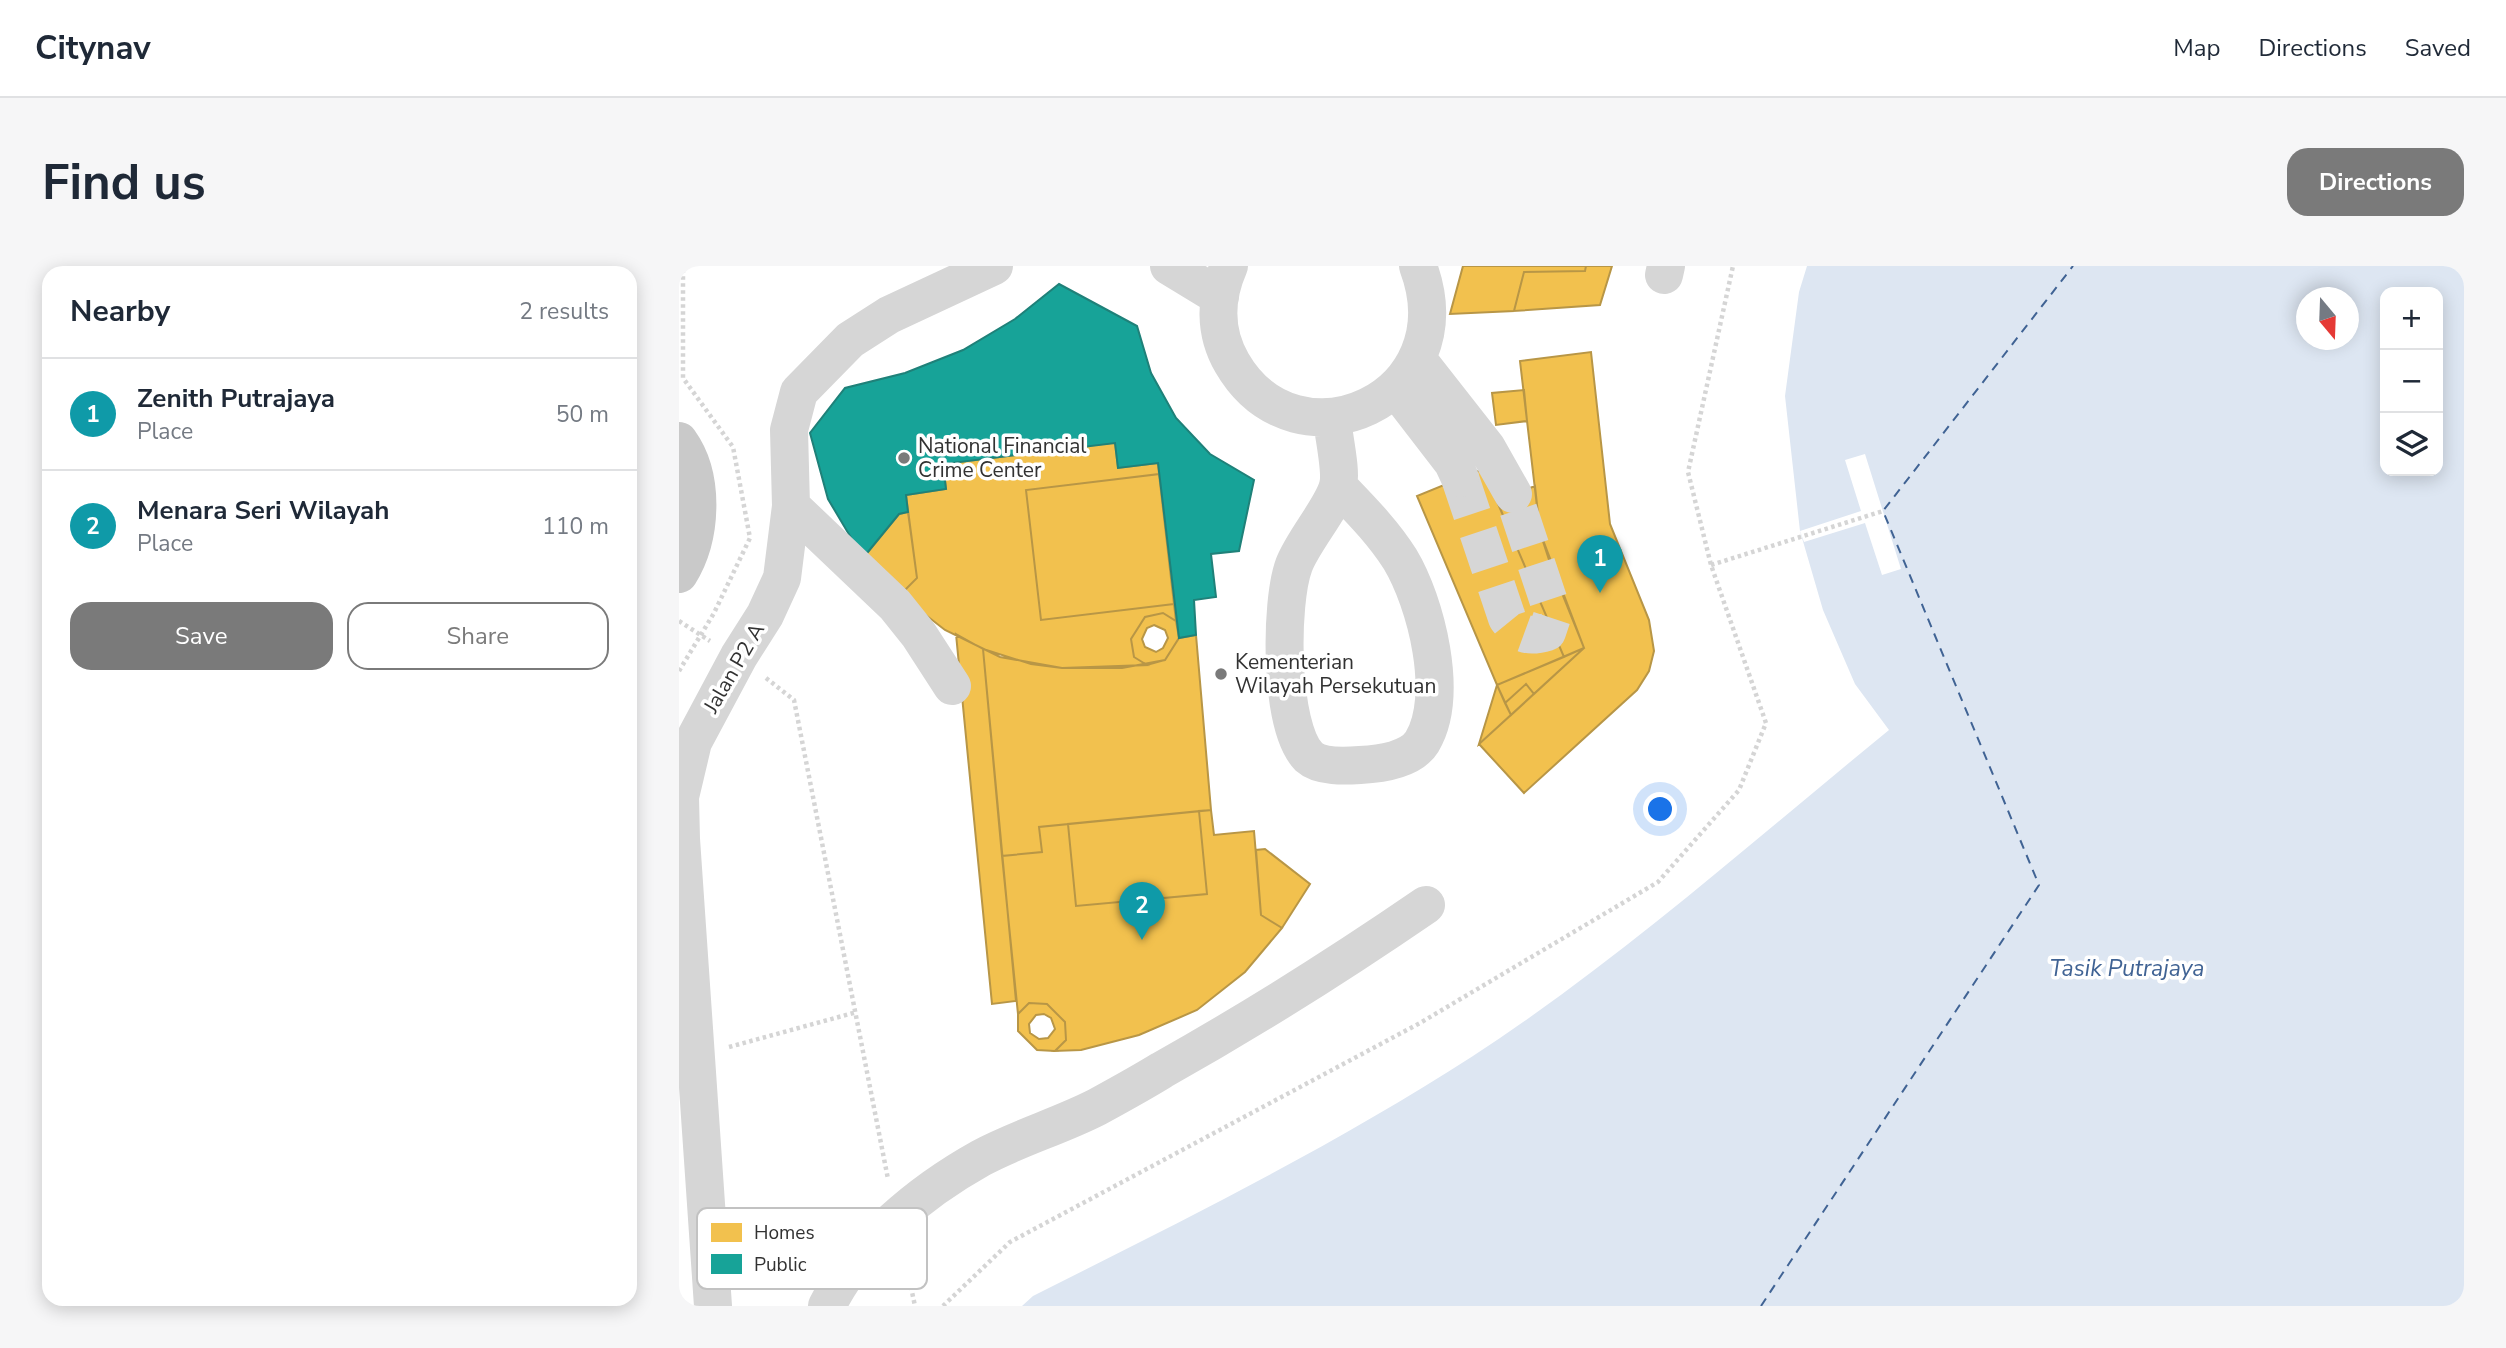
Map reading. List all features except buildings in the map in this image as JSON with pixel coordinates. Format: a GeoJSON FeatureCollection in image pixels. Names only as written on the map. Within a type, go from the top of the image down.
{"type":"FeatureCollection","features":[{"type":"Feature","properties":{"kind":"main road"},"geometry":{"type":"LineString","coordinates":[[679,440],[685,448],[697,489],[696,531],[679,574]]}},
{"type":"Feature","properties":{"kind":"street"},"geometry":{"type":"LineString","coordinates":[[1169,266],[1225,281],[1217,318],[1224,351],[1241,379],[1267,401],[1298,415],[1332,418],[1366,409],[1407,375],[1429,326],[1427,291],[1418,266]]}},
{"type":"Feature","properties":{"kind":"street","name":"Jalan P2 A"},"geometry":{"type":"LineString","coordinates":[[706,1208],[680,797],[693,742],[739,656],[765,615],[782,578],[791,506],[789,430],[799,392],[850,340],[889,315],[992,267]]}},
{"type":"Feature","properties":{"kind":"street"},"geometry":{"type":"LineString","coordinates":[[1407,375],[1460,478]]}},
{"type":"Feature","properties":{"kind":"street"},"geometry":{"type":"LineString","coordinates":[[1407,375],[1487,448],[1513,494]]}},
{"type":"Feature","properties":{"kind":"street"},"geometry":{"type":"LineString","coordinates":[[1332,418],[1338,486],[1294,565],[1287,593],[1284,661],[1290,704],[1301,744],[1309,757],[1322,764],[1360,765],[1403,757],[1419,748],[1428,733],[1434,702],[1434,667],[1416,588],[1399,557],[1376,527],[1338,486]]}},
{"type":"Feature","properties":{"kind":"street"},"geometry":{"type":"LineString","coordinates":[[791,506],[888,597],[919,635],[952,686]]}},
{"type":"Feature","properties":{"kind":"street"},"geometry":{"type":"LineString","coordinates":[[907,1208],[932,1188],[983,1157],[1096,1107],[1288,998],[1426,905]]}},
{"type":"Feature","properties":{"kind":"street"},"geometry":{"type":"LineString","coordinates":[[827,1306],[838,1289]]}},
{"type":"Feature","properties":{"kind":"path"},"geometry":{"type":"LineString","coordinates":[[683,266],[683,377]]}},
{"type":"Feature","properties":{"kind":"path"},"geometry":{"type":"LineString","coordinates":[[943,1306],[1010,1242],[1420,1023],[1658,882],[1739,790],[1766,723],[1711,565],[1688,472],[1733,266]]}},
{"type":"Feature","properties":{"kind":"path"},"geometry":{"type":"LineString","coordinates":[[1711,565],[1883,511]]}},
{"type":"Feature","properties":{"kind":"path"},"geometry":{"type":"LineString","coordinates":[[679,621],[739,656],[794,700],[893,1208]]}},
{"type":"Feature","properties":{"kind":"path"},"geometry":{"type":"LineString","coordinates":[[695,1056],[857,1012]]}},
{"type":"Feature","properties":{"kind":"water","name":"Tasik Putrajaya"},"geometry":{"type":"Polygon","coordinates":[[[1807,266],[2464,266],[2464,1306],[1022,1306],[1033,1296],[1311,1152],[1473,1056],[1528,1019],[1633,940],[1889,730],[1855,684],[1823,610],[1800,531],[1785,396],[1799,292],[1807,266]]]}},
{"type":"Feature","properties":{"kind":"pier"},"geometry":{"type":"Polygon","coordinates":[[[1865,454],[1901,569],[1882,575],[1865,523],[1804,542],[1800,531],[1861,511],[1845,460],[1865,454]]]}},
{"type":"Feature","properties":{"kind":"ferry route"},"geometry":{"type":"LineString","coordinates":[[1761,1306],[2039,885],[1883,511],[2073,266]]}},
{"type":"Feature","properties":{"kind":"tunnel"},"geometry":{"type":"LineString","coordinates":[[1460,478],[1507,618],[1515,628],[1524,633],[1540,634],[1547,632],[1553,614],[1513,494]]}},
{"type":"Feature","properties":{"kind":"place","name":"National Financial Crime Center"},"geometry":{"type":"Point","coordinates":[904,458]}},
{"type":"Feature","properties":{"kind":"place","name":"Zenith Putrajaya"},"geometry":{"type":"Point","coordinates":[1600,593]}},
{"type":"Feature","properties":{"kind":"place","name":"Kementerian Wilayah Persekutuan"},"geometry":{"type":"Point","coordinates":[1221,674]}},
{"type":"Feature","properties":{"kind":"place","name":"Menara Seri Wilayah"},"geometry":{"type":"Point","coordinates":[1142,940]}}]}
